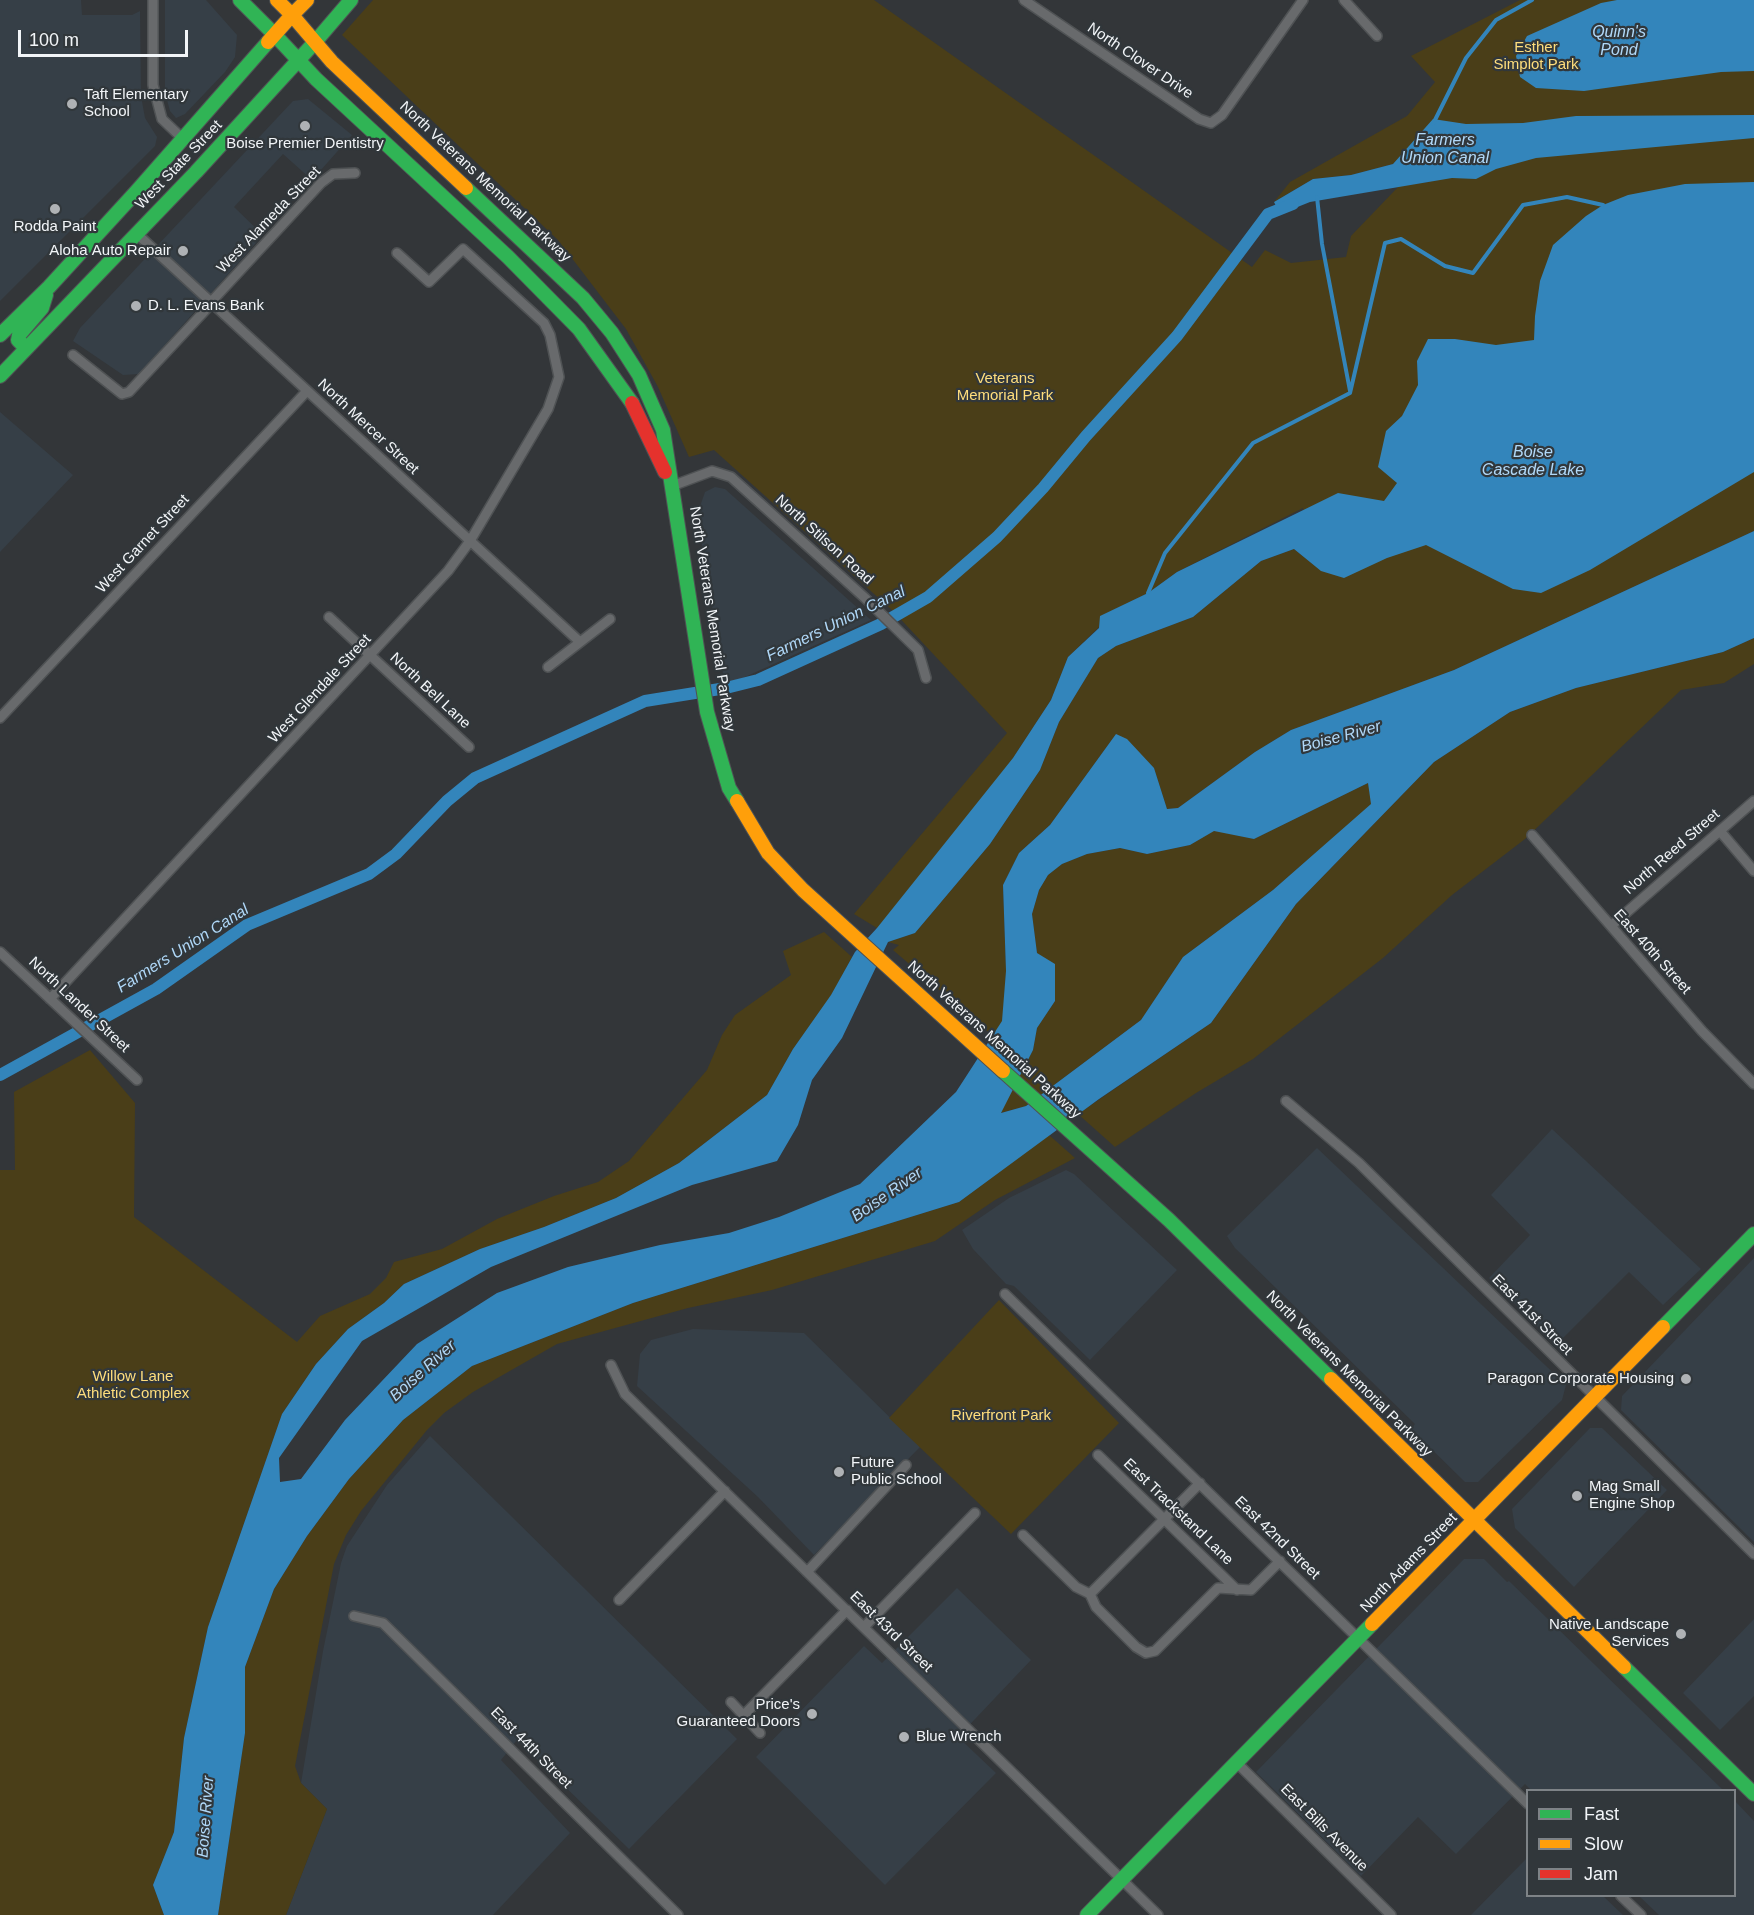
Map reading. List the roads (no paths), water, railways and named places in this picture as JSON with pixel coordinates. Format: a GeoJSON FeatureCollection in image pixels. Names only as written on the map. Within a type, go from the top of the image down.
{"type":"FeatureCollection","features":[{"type":"Feature","properties":{"kind":"main road","name":"North Veterans Memorial Parkway"},"geometry":{"type":"LineString","coordinates":[[240,0],[299,60],[508,257],[579,329],[606,363],[629,398],[672,486]]}},
{"type":"Feature","properties":{"kind":"main road","name":"North Veterans Memorial Parkway"},"geometry":{"type":"LineString","coordinates":[[277,0],[332,62],[583,298],[612,333],[639,375],[663,430],[707,712],[729,788],[762,844],[803,890],[1169,1220],[1754,1794]]}},
{"type":"Feature","properties":{"kind":"main road","name":"West State Street"},"geometry":{"type":"LineString","coordinates":[[0,335],[50,287],[274,34],[307,0]]}},
{"type":"Feature","properties":{"kind":"main road","name":"West State Street"},"geometry":{"type":"LineString","coordinates":[[0,376],[299,60],[351,0]]}},
{"type":"Feature","properties":{"kind":"main road","name":"West State Street"},"geometry":{"type":"LineString","coordinates":[[26,348],[18,340],[42,308],[50,287]]}},
{"type":"Feature","properties":{"kind":"main road","name":"North Adams Street"},"geometry":{"type":"LineString","coordinates":[[1088,1915],[1754,1234]]}},
{"type":"Feature","properties":{"kind":"street"},"geometry":{"type":"LineString","coordinates":[[153,0],[153,85],[162,119],[183,139]]}},
{"type":"Feature","properties":{"kind":"street","name":"North Clover Drive"},"geometry":{"type":"LineString","coordinates":[[1024,0],[1199,120],[1211,123],[1222,115],[1303,0]]}},
{"type":"Feature","properties":{"kind":"street"},"geometry":{"type":"LineString","coordinates":[[1344,0],[1377,36]]}},
{"type":"Feature","properties":{"kind":"street","name":"West Alameda Street"},"geometry":{"type":"LineString","coordinates":[[73,355],[122,394],[129,392],[321,183],[333,174],[355,173]]}},
{"type":"Feature","properties":{"kind":"street","name":"North Mercer Street"},"geometry":{"type":"LineString","coordinates":[[136,233],[580,642]]}},
{"type":"Feature","properties":{"kind":"street","name":"West Glendale Street"},"geometry":{"type":"LineString","coordinates":[[50,999],[372,657],[448,571],[470,541],[548,409],[559,377],[550,335],[544,323],[463,249],[429,282],[397,253]]}},
{"type":"Feature","properties":{"kind":"street","name":"West Garnet Street"},"geometry":{"type":"LineString","coordinates":[[0,718],[308,391]]}},
{"type":"Feature","properties":{"kind":"street","name":"North Stilson Road"},"geometry":{"type":"LineString","coordinates":[[672,486],[711,471],[731,477],[869,602],[918,650],[926,678]]}},
{"type":"Feature","properties":{"kind":"street","name":"North Bell Lane"},"geometry":{"type":"LineString","coordinates":[[329,617],[469,747]]}},
{"type":"Feature","properties":{"kind":"street"},"geometry":{"type":"LineString","coordinates":[[548,667],[610,619]]}},
{"type":"Feature","properties":{"kind":"street","name":"North Reed Street"},"geometry":{"type":"LineString","coordinates":[[1611,926],[1754,801]]}},
{"type":"Feature","properties":{"kind":"street"},"geometry":{"type":"LineString","coordinates":[[1720,831],[1754,871]]}},
{"type":"Feature","properties":{"kind":"street","name":"East 40th Street"},"geometry":{"type":"LineString","coordinates":[[1532,835],[1702,1031],[1754,1084]]}},
{"type":"Feature","properties":{"kind":"street","name":"North Lander Street"},"geometry":{"type":"LineString","coordinates":[[0,952],[137,1080]]}},
{"type":"Feature","properties":{"kind":"street","name":"East 41st Street"},"geometry":{"type":"LineString","coordinates":[[1286,1101],[1359,1163],[1754,1554]]}},
{"type":"Feature","properties":{"kind":"street","name":"East 42nd Street"},"geometry":{"type":"LineString","coordinates":[[1005,1294],[1526,1803]]}},
{"type":"Feature","properties":{"kind":"street","name":"East 43rd Street"},"geometry":{"type":"LineString","coordinates":[[611,1365],[625,1394],[1158,1915]]}},
{"type":"Feature","properties":{"kind":"street","name":"East Trackstand Lane"},"geometry":{"type":"LineString","coordinates":[[1098,1455],[1237,1590]]}},
{"type":"Feature","properties":{"kind":"street"},"geometry":{"type":"LineString","coordinates":[[807,1572],[906,1465]]}},
{"type":"Feature","properties":{"kind":"street"},"geometry":{"type":"LineString","coordinates":[[1090,1594],[1200,1483]]}},
{"type":"Feature","properties":{"kind":"street"},"geometry":{"type":"LineString","coordinates":[[619,1600],[724,1491]]}},
{"type":"Feature","properties":{"kind":"street"},"geometry":{"type":"LineString","coordinates":[[864,1628],[975,1513]]}},
{"type":"Feature","properties":{"kind":"street"},"geometry":{"type":"LineString","coordinates":[[1023,1535],[1076,1587],[1090,1594],[1096,1607],[1136,1647],[1146,1653],[1155,1651],[1218,1588],[1251,1590],[1280,1561]]}},
{"type":"Feature","properties":{"kind":"street"},"geometry":{"type":"LineString","coordinates":[[743,1716],[847,1610]]}},
{"type":"Feature","properties":{"kind":"street","name":"East 44th Street"},"geometry":{"type":"LineString","coordinates":[[354,1616],[383,1623],[678,1915]]}},
{"type":"Feature","properties":{"kind":"street"},"geometry":{"type":"LineString","coordinates":[[730,1702],[760,1733]]}},
{"type":"Feature","properties":{"kind":"street","name":"East Bills Avenue"},"geometry":{"type":"LineString","coordinates":[[1236,1762],[1391,1915]]}},
{"type":"Feature","properties":{"kind":"street"},"geometry":{"type":"LineString","coordinates":[[1622,1897],[1641,1915]]}},
{"type":"Feature","properties":{"kind":"water","name":"Quinn's Pond"},"geometry":{"type":"Polygon","coordinates":[[[1617,0],[1754,0],[1754,71],[1721,72],[1584,91],[1536,88],[1520,77],[1516,56],[1527,36],[1601,3],[1617,0]]]}},
{"type":"Feature","properties":{"kind":"water","name":"Farmers Union Canal"},"geometry":{"type":"Polygon","coordinates":[[[1754,115],[1754,138],[1536,158],[1496,169],[1476,179],[1452,178],[1310,202],[1280,214],[1274,202],[1313,179],[1351,175],[1393,164],[1433,119],[1466,124],[1523,123],[1576,116],[1754,115]]]}},
{"type":"Feature","properties":{"kind":"water"},"geometry":{"type":"Polygon","coordinates":[[[1754,182],[1754,472],[1590,570],[1541,593],[1513,589],[1426,545],[1387,558],[1344,578],[1321,571],[1294,549],[1261,561],[1193,617],[1116,646],[1098,658],[1059,722],[1040,770],[990,844],[915,933],[888,942],[842,1038],[812,1080],[798,1125],[777,1161],[692,1185],[491,1267],[362,1341],[279,1458],[280,1482],[301,1479],[345,1420],[417,1344],[497,1293],[568,1267],[660,1245],[729,1233],[779,1217],[860,1184],[956,1092],[1002,1021],[1006,971],[1003,885],[1019,853],[1050,825],[1116,734],[1127,739],[1154,768],[1167,809],[1178,808],[1255,752],[1291,730],[1454,670],[1754,531],[1754,638],[1723,652],[1576,688],[1510,712],[1434,762],[1296,904],[1211,1023],[1099,1099],[959,1202],[633,1303],[472,1366],[403,1420],[349,1479],[307,1536],[274,1589],[245,1667],[245,1733],[218,1915],[164,1915],[153,1885],[174,1832],[184,1738],[208,1627],[282,1414],[316,1364],[348,1329],[384,1303],[404,1284],[480,1249],[544,1227],[616,1198],[679,1163],[767,1095],[793,1049],[831,995],[855,952],[877,928],[1013,758],[1051,700],[1068,657],[1099,628],[1100,616],[1148,593],[1177,572],[1338,493],[1384,501],[1397,483],[1378,467],[1386,431],[1402,416],[1418,385],[1417,361],[1428,339],[1455,339],[1496,345],[1534,340],[1540,281],[1553,245],[1586,216],[1603,205],[1628,195],[1685,184],[1754,182]],[[1368,783],[1254,839],[1214,831],[1190,845],[1147,854],[1120,848],[1087,854],[1062,864],[1048,875],[1039,890],[1032,914],[1037,953],[1055,964],[1055,1001],[1037,1028],[1033,1050],[1001,1113],[1026,1106],[1141,1020],[1183,957],[1273,890],[1371,804],[1368,783]]]}},
{"type":"Feature","properties":{"kind":"waterway"},"geometry":{"type":"LineString","coordinates":[[1433,124],[1466,58],[1496,20],[1532,0]]}},
{"type":"Feature","properties":{"kind":"waterway"},"geometry":{"type":"LineString","coordinates":[[1317,197],[1322,244],[1350,391]]}},
{"type":"Feature","properties":{"kind":"waterway"},"geometry":{"type":"LineString","coordinates":[[1148,593],[1165,553],[1253,443],[1350,393],[1385,243],[1401,239],[1445,266],[1473,273],[1523,205],[1567,197],[1603,205]]}},
{"type":"Feature","properties":{"kind":"waterway","name":"Farmers Union Canal"},"geometry":{"type":"LineString","coordinates":[[0,1075],[156,989],[247,925],[369,874],[396,854],[447,801],[475,778],[645,701],[726,688],[758,680],[881,624],[928,597],[997,537],[1043,488],[1086,436],[1177,336],[1268,214],[1293,204]]}},
{"type":"Feature","properties":{"kind":"place","name":"Taft Elementary School"},"geometry":{"type":"Point","coordinates":[72,104]}},
{"type":"Feature","properties":{"kind":"place","name":"Boise Premier Dentistry"},"geometry":{"type":"Point","coordinates":[305,126]}},
{"type":"Feature","properties":{"kind":"place","name":"Rodda Paint"},"geometry":{"type":"Point","coordinates":[55,209]}},
{"type":"Feature","properties":{"kind":"place","name":"Aloha Auto Repair"},"geometry":{"type":"Point","coordinates":[183,251]}},
{"type":"Feature","properties":{"kind":"place","name":"D. L. Evans Bank"},"geometry":{"type":"Point","coordinates":[136,306]}},
{"type":"Feature","properties":{"kind":"place","name":"Paragon Corporate Housing"},"geometry":{"type":"Point","coordinates":[1686,1379]}},
{"type":"Feature","properties":{"kind":"place","name":"Future Public School"},"geometry":{"type":"Point","coordinates":[839,1472]}},
{"type":"Feature","properties":{"kind":"place","name":"Mag Small Engine Shop"},"geometry":{"type":"Point","coordinates":[1577,1496]}},
{"type":"Feature","properties":{"kind":"place","name":"Native Landscape Services"},"geometry":{"type":"Point","coordinates":[1681,1634]}},
{"type":"Feature","properties":{"kind":"place","name":"Price's Guaranteed Doors"},"geometry":{"type":"Point","coordinates":[812,1714]}},
{"type":"Feature","properties":{"kind":"place","name":"Blue Wrench"},"geometry":{"type":"Point","coordinates":[904,1737]}},
{"type":"Feature","properties":{"kind":"park label","name":"Esther Simplot Park"},"geometry":{"type":"Point","coordinates":[1536,56]}},
{"type":"Feature","properties":{"kind":"park label","name":"Veterans Memorial Park"},"geometry":{"type":"Point","coordinates":[1005,388]}},
{"type":"Feature","properties":{"kind":"park label","name":"Willow Lane Athletic Complex"},"geometry":{"type":"Point","coordinates":[133,1386]}},
{"type":"Feature","properties":{"kind":"park label","name":"Riverfront Park"},"geometry":{"type":"Point","coordinates":[1001,1416]}},
{"type":"Feature","properties":{"kind":"water label","name":"Boise Cascade Lake"},"geometry":{"type":"Point","coordinates":[1533,462]}},
{"type":"Feature","properties":{"kind":"water label","name":"Boise River"},"geometry":{"type":"Point","coordinates":[1341,737]}},
{"type":"Feature","properties":{"kind":"water label","name":"Boise River"},"geometry":{"type":"Point","coordinates":[887,1195]}},
{"type":"Feature","properties":{"kind":"water label","name":"Boise River"},"geometry":{"type":"Point","coordinates":[423,1371]}},
{"type":"Feature","properties":{"kind":"water label","name":"Boise River"},"geometry":{"type":"Point","coordinates":[206,1817]}}]}
